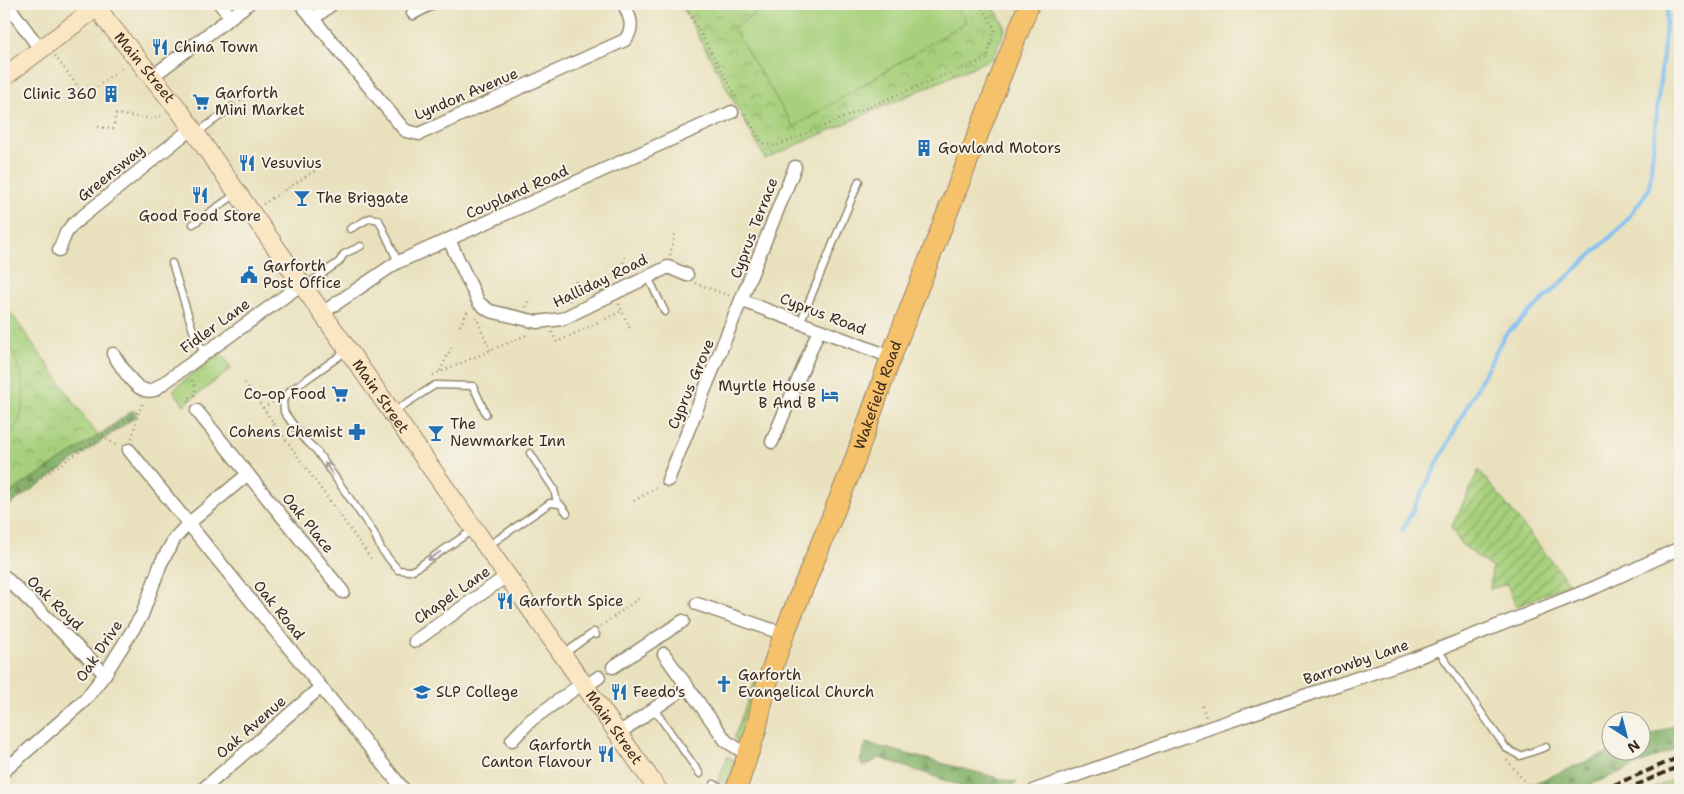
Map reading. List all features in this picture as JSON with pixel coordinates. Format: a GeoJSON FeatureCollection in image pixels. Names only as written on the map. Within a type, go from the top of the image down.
{"type":"FeatureCollection","features":[{"type":"Feature","properties":{"kind":"main road","name":"Wakefield Road"},"geometry":{"type":"LineString","coordinates":[[736,787],[748,755],[765,689],[784,634],[852,468],[891,357],[1029,4]]}},
{"type":"Feature","properties":{"kind":"main road"},"geometry":{"type":"LineString","coordinates":[[4,77],[96,5]]}},
{"type":"Feature","properties":{"kind":"main road","name":"Main Street"},"geometry":{"type":"LineString","coordinates":[[96,5],[179,110],[563,654],[589,682],[619,733],[658,790]]}},
{"type":"Feature","properties":{"kind":"street"},"geometry":{"type":"LineString","coordinates":[[7,4],[43,47]]}},
{"type":"Feature","properties":{"kind":"street"},"geometry":{"type":"LineString","coordinates":[[220,4],[231,18]]}},
{"type":"Feature","properties":{"kind":"street"},"geometry":{"type":"LineString","coordinates":[[153,76],[248,4]]}},
{"type":"Feature","properties":{"kind":"street","name":"Lyndon Avenue"},"geometry":{"type":"LineString","coordinates":[[301,4],[402,127],[406,131],[419,134],[625,40],[632,24],[624,4]]}},
{"type":"Feature","properties":{"kind":"street"},"geometry":{"type":"LineString","coordinates":[[313,19],[332,4]]}},
{"type":"Feature","properties":{"kind":"street"},"geometry":{"type":"LineString","coordinates":[[413,13],[430,4]]}},
{"type":"Feature","properties":{"kind":"street","name":"Coupland Road"},"geometry":{"type":"LineString","coordinates":[[322,313],[398,262],[739,109]]}},
{"type":"Feature","properties":{"kind":"street","name":"Greensway"},"geometry":{"type":"LineString","coordinates":[[60,250],[66,233],[72,225],[194,131]]}},
{"type":"Feature","properties":{"kind":"street","name":"Cyprus Terrace"},"geometry":{"type":"LineString","coordinates":[[743,301],[795,167]]}},
{"type":"Feature","properties":{"kind":"street","name":"Halliday Road"},"geometry":{"type":"LineString","coordinates":[[449,240],[475,297],[484,308],[548,324],[668,267],[687,275]]}},
{"type":"Feature","properties":{"kind":"street","name":"Fidler Lane"},"geometry":{"type":"LineString","coordinates":[[146,392],[154,390],[303,285]]}},
{"type":"Feature","properties":{"kind":"street","name":"Cyprus Road"},"geometry":{"type":"LineString","coordinates":[[743,301],[891,357]]}},
{"type":"Feature","properties":{"kind":"street","name":"Cyprus Grove"},"geometry":{"type":"LineString","coordinates":[[668,480],[743,301]]}},
{"type":"Feature","properties":{"kind":"street"},"geometry":{"type":"LineString","coordinates":[[772,442],[819,330]]}},
{"type":"Feature","properties":{"kind":"street"},"geometry":{"type":"LineString","coordinates":[[113,354],[139,388],[146,392]]}},
{"type":"Feature","properties":{"kind":"street","name":"Oak Place"},"geometry":{"type":"LineString","coordinates":[[196,411],[343,592]]}},
{"type":"Feature","properties":{"kind":"street","name":"Oak Road"},"geometry":{"type":"LineString","coordinates":[[129,450],[404,790]]}},
{"type":"Feature","properties":{"kind":"street"},"geometry":{"type":"LineString","coordinates":[[188,524],[248,474]]}},
{"type":"Feature","properties":{"kind":"street","name":"Oak Drive"},"geometry":{"type":"LineString","coordinates":[[4,771],[85,700],[142,615],[170,546],[188,524]]}},
{"type":"Feature","properties":{"kind":"street","name":"Barrowby Lane"},"geometry":{"type":"LineString","coordinates":[[1035,790],[1438,650],[1596,587],[1680,548]]}},
{"type":"Feature","properties":{"kind":"street","name":"Chapel Lane"},"geometry":{"type":"LineString","coordinates":[[414,641],[508,575]]}},
{"type":"Feature","properties":{"kind":"street","name":"Oak Royd"},"geometry":{"type":"LineString","coordinates":[[4,576],[104,674]]}},
{"type":"Feature","properties":{"kind":"street"},"geometry":{"type":"LineString","coordinates":[[697,604],[784,634]]}},
{"type":"Feature","properties":{"kind":"street"},"geometry":{"type":"LineString","coordinates":[[613,667],[683,621]]}},
{"type":"Feature","properties":{"kind":"street"},"geometry":{"type":"LineString","coordinates":[[664,654],[726,741],[748,755]]}},
{"type":"Feature","properties":{"kind":"street"},"geometry":{"type":"LineString","coordinates":[[512,740],[531,720],[589,682]]}},
{"type":"Feature","properties":{"kind":"street"},"geometry":{"type":"LineString","coordinates":[[619,733],[687,686]]}},
{"type":"Feature","properties":{"kind":"street","name":"Oak Avenue"},"geometry":{"type":"LineString","coordinates":[[202,790],[321,688]]}},
{"type":"Feature","properties":{"kind":"lane"},"geometry":{"type":"LineString","coordinates":[[194,131],[232,107]]}},
{"type":"Feature","properties":{"kind":"lane"},"geometry":{"type":"LineString","coordinates":[[800,322],[859,182]]}},
{"type":"Feature","properties":{"kind":"lane"},"geometry":{"type":"LineString","coordinates":[[193,224],[237,193]]}},
{"type":"Feature","properties":{"kind":"lane"},"geometry":{"type":"LineString","coordinates":[[350,229],[370,218],[380,220],[398,262]]}},
{"type":"Feature","properties":{"kind":"lane"},"geometry":{"type":"LineString","coordinates":[[303,285],[340,262],[344,254],[361,246]]}},
{"type":"Feature","properties":{"kind":"lane"},"geometry":{"type":"LineString","coordinates":[[172,263],[195,337],[206,353]]}},
{"type":"Feature","properties":{"kind":"lane"},"geometry":{"type":"LineString","coordinates":[[648,277],[665,312]]}},
{"type":"Feature","properties":{"kind":"lane"},"geometry":{"type":"LineString","coordinates":[[348,350],[290,391],[283,400],[284,412],[302,437],[316,450],[374,533],[381,549],[398,570],[410,571],[474,529]]}},
{"type":"Feature","properties":{"kind":"lane"},"geometry":{"type":"LineString","coordinates":[[392,413],[435,385],[473,386],[486,414]]}},
{"type":"Feature","properties":{"kind":"lane"},"geometry":{"type":"LineString","coordinates":[[530,453],[554,489],[557,503]]}},
{"type":"Feature","properties":{"kind":"lane"},"geometry":{"type":"LineString","coordinates":[[488,546],[548,505],[557,503],[562,506],[567,514]]}},
{"type":"Feature","properties":{"kind":"lane"},"geometry":{"type":"LineString","coordinates":[[563,654],[595,634]]}},
{"type":"Feature","properties":{"kind":"lane"},"geometry":{"type":"LineString","coordinates":[[1438,650],[1506,748],[1520,756],[1546,747]]}},
{"type":"Feature","properties":{"kind":"lane"},"geometry":{"type":"LineString","coordinates":[[654,709],[700,774]]}},
{"type":"Feature","properties":{"kind":"lane"},"geometry":{"type":"LineString","coordinates":[[714,784],[736,787]]}},
{"type":"Feature","properties":{"kind":"path"},"geometry":{"type":"LineString","coordinates":[[684,4],[739,109],[762,142],[776,146],[987,59],[995,29],[980,4]]}},
{"type":"Feature","properties":{"kind":"path"},"geometry":{"type":"LineString","coordinates":[[990,46],[1010,52]]}},
{"type":"Feature","properties":{"kind":"path"},"geometry":{"type":"LineString","coordinates":[[43,47],[65,70],[85,96]]}},
{"type":"Feature","properties":{"kind":"path"},"geometry":{"type":"LineString","coordinates":[[82,98],[136,57]]}},
{"type":"Feature","properties":{"kind":"path"},"geometry":{"type":"LineString","coordinates":[[62,73],[65,70]]}},
{"type":"Feature","properties":{"kind":"path"},"geometry":{"type":"LineString","coordinates":[[98,126],[114,129],[116,114],[153,119],[179,110]]}},
{"type":"Feature","properties":{"kind":"path"},"geometry":{"type":"LineString","coordinates":[[251,212],[316,170]]}},
{"type":"Feature","properties":{"kind":"path"},"geometry":{"type":"LineString","coordinates":[[668,267],[671,244],[675,234]]}},
{"type":"Feature","properties":{"kind":"path"},"geometry":{"type":"LineString","coordinates":[[625,257],[618,280],[618,291],[622,311],[631,331]]}},
{"type":"Feature","properties":{"kind":"path"},"geometry":{"type":"LineString","coordinates":[[687,275],[690,281],[743,301]]}},
{"type":"Feature","properties":{"kind":"path"},"geometry":{"type":"LineString","coordinates":[[572,314],[567,305],[576,281]]}},
{"type":"Feature","properties":{"kind":"path"},"geometry":{"type":"LineString","coordinates":[[460,326],[471,305],[490,350]]}},
{"type":"Feature","properties":{"kind":"path"},"geometry":{"type":"LineString","coordinates":[[428,389],[430,377],[440,371],[548,324],[556,342],[622,311]]}},
{"type":"Feature","properties":{"kind":"path"},"geometry":{"type":"LineString","coordinates":[[440,371],[450,348]]}},
{"type":"Feature","properties":{"kind":"path"},"geometry":{"type":"LineString","coordinates":[[186,367],[195,387],[195,394],[188,399],[196,411]]}},
{"type":"Feature","properties":{"kind":"path"},"geometry":{"type":"LineString","coordinates":[[245,383],[372,560]]}},
{"type":"Feature","properties":{"kind":"path"},"geometry":{"type":"LineString","coordinates":[[102,437],[129,450],[146,392]]}},
{"type":"Feature","properties":{"kind":"path"},"geometry":{"type":"LineString","coordinates":[[263,408],[273,401]]}},
{"type":"Feature","properties":{"kind":"path"},"geometry":{"type":"LineString","coordinates":[[4,503],[140,410]]}},
{"type":"Feature","properties":{"kind":"path"},"geometry":{"type":"LineString","coordinates":[[634,501],[668,480]]}},
{"type":"Feature","properties":{"kind":"path"},"geometry":{"type":"LineString","coordinates":[[595,634],[642,596]]}},
{"type":"Feature","properties":{"kind":"path"},"geometry":{"type":"LineString","coordinates":[[1506,748],[1507,759],[1531,790]]}},
{"type":"Feature","properties":{"kind":"green space"},"geometry":{"type":"Polygon","coordinates":[[[681,4],[992,4],[1006,28],[993,58],[765,159],[681,4]]]}},
{"type":"Feature","properties":{"kind":"green space"},"geometry":{"type":"Polygon","coordinates":[[[771,4],[954,4],[966,22],[794,127],[733,28],[771,4]]]}},
{"type":"Feature","properties":{"kind":"green space"},"geometry":{"type":"Polygon","coordinates":[[[4,303],[98,436],[4,496],[4,303]]]}},
{"type":"Feature","properties":{"kind":"green space"},"geometry":{"type":"Polygon","coordinates":[[[4,336],[13,352],[20,372],[23,402],[19,419],[4,441],[4,336]]]}},
{"type":"Feature","properties":{"kind":"green space"},"geometry":{"type":"Polygon","coordinates":[[[219,351],[232,368],[184,405],[173,390],[219,351]]]}},
{"type":"Feature","properties":{"kind":"green space"},"geometry":{"type":"Polygon","coordinates":[[[133,410],[137,416],[4,509],[4,496],[98,436],[133,410]]]}},
{"type":"Feature","properties":{"kind":"green space"},"geometry":{"type":"Polygon","coordinates":[[[1479,470],[1569,583],[1516,607],[1507,584],[1490,589],[1492,568],[1461,544],[1451,528],[1479,470]]]}},
{"type":"Feature","properties":{"kind":"green space"},"geometry":{"type":"Polygon","coordinates":[[[758,673],[762,674],[743,741],[739,742],[734,738],[758,673]]]}},
{"type":"Feature","properties":{"kind":"green space"},"geometry":{"type":"Polygon","coordinates":[[[1680,723],[1680,747],[1652,759],[1652,735],[1680,723]]]}},
{"type":"Feature","properties":{"kind":"green space"},"geometry":{"type":"Polygon","coordinates":[[[866,743],[1017,783],[998,790],[961,790],[959,785],[880,758],[863,767],[860,761],[866,743]]]}},
{"type":"Feature","properties":{"kind":"green space"},"geometry":{"type":"Polygon","coordinates":[[[1602,755],[1602,762],[1644,762],[1578,790],[1518,790],[1602,755]]]}},
{"type":"Feature","properties":{"kind":"green space"},"geometry":{"type":"Polygon","coordinates":[[[727,756],[735,761],[728,784],[718,781],[727,756]]]}},
{"type":"Feature","properties":{"kind":"green space"},"geometry":{"type":"Polygon","coordinates":[[[1680,777],[1680,790],[1649,790],[1680,777]]]}},
{"type":"Feature","properties":{"kind":"waterway"},"geometry":{"type":"LineString","coordinates":[[1402,531],[1504,336],[1623,225],[1649,189],[1668,4]]}},
{"type":"Feature","properties":{"kind":"railway"},"geometry":{"type":"LineString","coordinates":[[1602,790],[1680,757]]}},
{"type":"Feature","properties":{"kind":"railway"},"geometry":{"type":"LineString","coordinates":[[1625,790],[1680,766]]}},
{"type":"Feature","properties":{"kind":"place","name":"China Town"},"geometry":{"type":"Point","coordinates":[160,47]}},
{"type":"Feature","properties":{"kind":"place","name":"Clinic 360"},"geometry":{"type":"Point","coordinates":[111,94]}},
{"type":"Feature","properties":{"kind":"place","name":"Garforth Mini Market"},"geometry":{"type":"Point","coordinates":[201,102]}},
{"type":"Feature","properties":{"kind":"place","name":"Gowland Motors"},"geometry":{"type":"Point","coordinates":[924,148]}},
{"type":"Feature","properties":{"kind":"place","name":"Vesuvius"},"geometry":{"type":"Point","coordinates":[247,163]}},
{"type":"Feature","properties":{"kind":"place","name":"Good Food Store"},"geometry":{"type":"Point","coordinates":[200,195]}},
{"type":"Feature","properties":{"kind":"place","name":"The Briggate"},"geometry":{"type":"Point","coordinates":[302,198]}},
{"type":"Feature","properties":{"kind":"place","name":"Garforth Post Office"},"geometry":{"type":"Point","coordinates":[249,275]}},
{"type":"Feature","properties":{"kind":"place","name":"Co-op Food"},"geometry":{"type":"Point","coordinates":[340,394]}},
{"type":"Feature","properties":{"kind":"place","name":"Myrtle House B And B"},"geometry":{"type":"Point","coordinates":[830,395]}},
{"type":"Feature","properties":{"kind":"place","name":"Cohens Chemist"},"geometry":{"type":"Point","coordinates":[357,432]}},
{"type":"Feature","properties":{"kind":"place","name":"The Newmarket Inn"},"geometry":{"type":"Point","coordinates":[436,433]}},
{"type":"Feature","properties":{"kind":"place","name":"Garforth Spice"},"geometry":{"type":"Point","coordinates":[505,601]}},
{"type":"Feature","properties":{"kind":"place","name":"Garforth Evangelical Church"},"geometry":{"type":"Point","coordinates":[724,684]}},
{"type":"Feature","properties":{"kind":"place","name":"SLP College"},"geometry":{"type":"Point","coordinates":[422,692]}},
{"type":"Feature","properties":{"kind":"place","name":"Feedo's"},"geometry":{"type":"Point","coordinates":[619,692]}},
{"type":"Feature","properties":{"kind":"place","name":"Garforth Canton Flavour"},"geometry":{"type":"Point","coordinates":[606,754]}}]}
